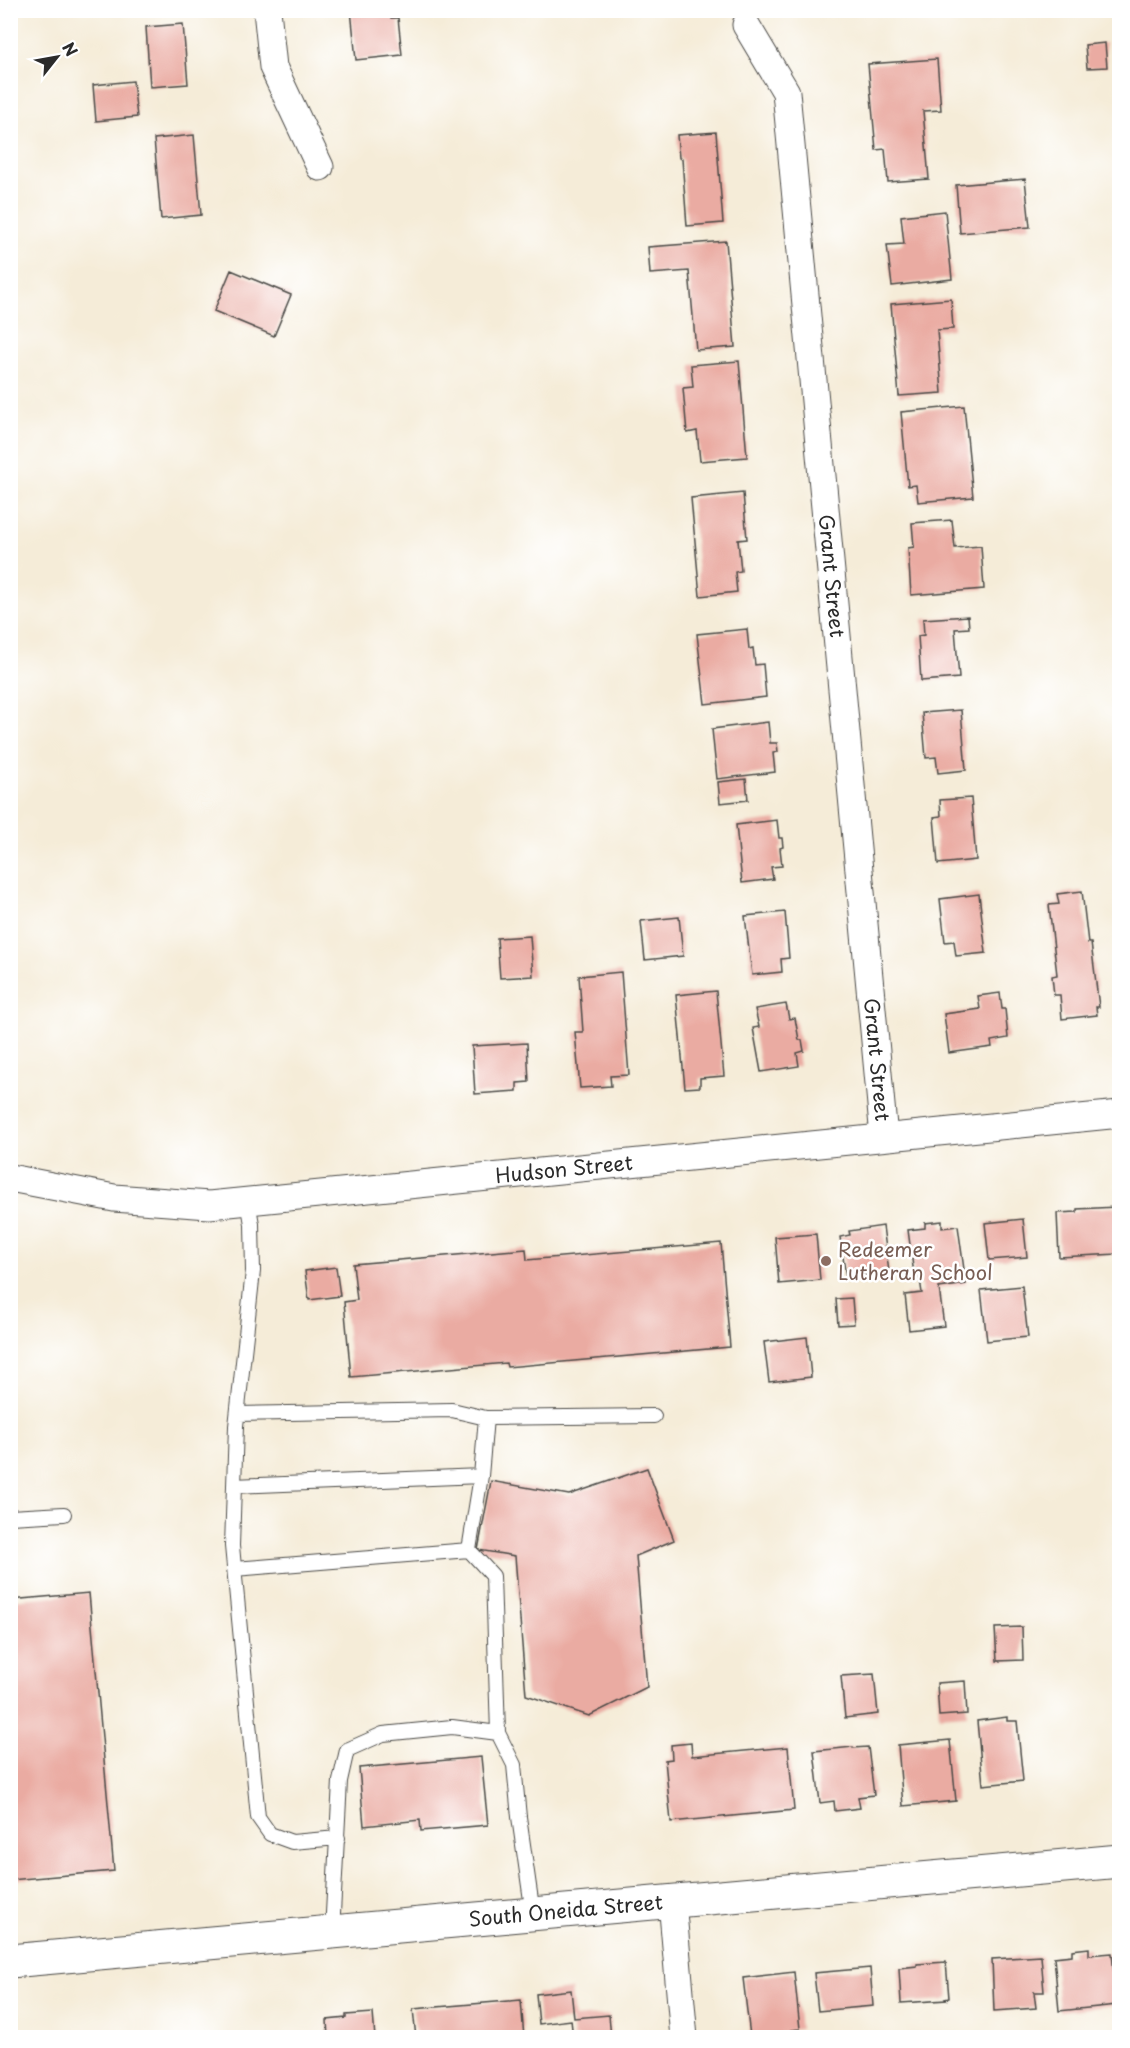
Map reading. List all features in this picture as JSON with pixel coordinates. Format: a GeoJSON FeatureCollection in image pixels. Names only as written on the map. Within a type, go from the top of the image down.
{"type":"FeatureCollection","features":[{"type":"Feature","properties":{"kind":"street"},"geometry":{"type":"LineString","coordinates":[[267,10],[273,67],[320,167]]}},
{"type":"Feature","properties":{"kind":"street","name":"Grant Street"},"geometry":{"type":"LineString","coordinates":[[746,25],[786,92],[884,1137]]}},
{"type":"Feature","properties":{"kind":"street","name":"Hudson Street"},"geometry":{"type":"LineString","coordinates":[[10,1178],[114,1198],[209,1205],[1119,1114]]}},
{"type":"Feature","properties":{"kind":"street","name":"South Oneida Street"},"geometry":{"type":"LineString","coordinates":[[10,1961],[1119,1861]]}},
{"type":"Feature","properties":{"kind":"street"},"geometry":{"type":"LineString","coordinates":[[672,1901],[684,2037]]}},
{"type":"Feature","properties":{"kind":"lane"},"geometry":{"type":"LineString","coordinates":[[248,1201],[252,1224],[254,1271],[238,1414],[232,1546],[258,1817],[270,1834],[292,1842],[338,1838]]}},
{"type":"Feature","properties":{"kind":"lane"},"geometry":{"type":"LineString","coordinates":[[238,1414],[452,1410],[486,1418],[654,1416]]}},
{"type":"Feature","properties":{"kind":"lane"},"geometry":{"type":"LineString","coordinates":[[469,1551],[481,1476],[486,1418]]}},
{"type":"Feature","properties":{"kind":"lane"},"geometry":{"type":"LineString","coordinates":[[234,1486],[481,1476]]}},
{"type":"Feature","properties":{"kind":"lane"},"geometry":{"type":"LineString","coordinates":[[10,1517],[64,1514]]}},
{"type":"Feature","properties":{"kind":"lane"},"geometry":{"type":"LineString","coordinates":[[234,1569],[469,1551]]}},
{"type":"Feature","properties":{"kind":"lane"},"geometry":{"type":"LineString","coordinates":[[469,1551],[493,1576],[498,1732],[514,1765],[532,1914]]}},
{"type":"Feature","properties":{"kind":"lane"},"geometry":{"type":"LineString","coordinates":[[332,1932],[340,1781],[346,1750],[383,1734],[452,1727],[498,1732]]}},
{"type":"Feature","properties":{"kind":"building"},"geometry":{"type":"Polygon","coordinates":[[[351,10],[390,10],[391,18],[398,18],[402,55],[356,60],[351,10]]]}},
{"type":"Feature","properties":{"kind":"building"},"geometry":{"type":"Polygon","coordinates":[[[183,24],[188,84],[150,87],[146,27],[183,24]]]}},
{"type":"Feature","properties":{"kind":"building"},"geometry":{"type":"Polygon","coordinates":[[[1105,43],[1107,67],[1087,68],[1085,45],[1105,43]]]}},
{"type":"Feature","properties":{"kind":"building"},"geometry":{"type":"Polygon","coordinates":[[[937,59],[941,110],[923,111],[929,179],[888,182],[885,149],[876,150],[868,64],[937,59]]]}},
{"type":"Feature","properties":{"kind":"building"},"geometry":{"type":"Polygon","coordinates":[[[133,81],[137,117],[96,121],[93,85],[133,81]]]}},
{"type":"Feature","properties":{"kind":"building"},"geometry":{"type":"Polygon","coordinates":[[[716,132],[723,223],[687,226],[682,159],[679,158],[677,135],[716,132]]]}},
{"type":"Feature","properties":{"kind":"building"},"geometry":{"type":"Polygon","coordinates":[[[194,135],[201,215],[161,219],[154,139],[194,135]]]}},
{"type":"Feature","properties":{"kind":"building"},"geometry":{"type":"Polygon","coordinates":[[[1025,179],[1030,227],[960,233],[956,185],[1025,179]]]}},
{"type":"Feature","properties":{"kind":"building"},"geometry":{"type":"Polygon","coordinates":[[[945,211],[952,279],[892,286],[887,245],[904,244],[901,216],[945,211]]]}},
{"type":"Feature","properties":{"kind":"building"},"geometry":{"type":"Polygon","coordinates":[[[726,241],[735,347],[696,350],[689,271],[650,274],[648,247],[726,241]]]}},
{"type":"Feature","properties":{"kind":"building"},"geometry":{"type":"Polygon","coordinates":[[[231,270],[291,295],[274,336],[214,311],[231,270]]]}},
{"type":"Feature","properties":{"kind":"building"},"geometry":{"type":"Polygon","coordinates":[[[951,299],[953,329],[937,330],[942,393],[899,396],[891,304],[951,299]]]}},
{"type":"Feature","properties":{"kind":"building"},"geometry":{"type":"Polygon","coordinates":[[[739,361],[747,457],[700,461],[697,431],[687,433],[683,388],[693,387],[691,365],[739,361]]]}},
{"type":"Feature","properties":{"kind":"building"},"geometry":{"type":"Polygon","coordinates":[[[964,406],[973,497],[918,502],[916,485],[908,486],[901,412],[964,406]]]}},
{"type":"Feature","properties":{"kind":"building"},"geometry":{"type":"Polygon","coordinates":[[[743,493],[747,539],[738,540],[741,571],[735,572],[737,592],[700,596],[691,498],[743,493]]]}},
{"type":"Feature","properties":{"kind":"building"},"geometry":{"type":"Polygon","coordinates":[[[952,520],[955,548],[981,546],[984,589],[911,595],[908,548],[914,547],[912,523],[952,520]]]}},
{"type":"Feature","properties":{"kind":"building"},"geometry":{"type":"Polygon","coordinates":[[[968,616],[969,628],[955,629],[959,678],[921,681],[918,636],[924,635],[923,619],[968,616]]]}},
{"type":"Feature","properties":{"kind":"building"},"geometry":{"type":"Polygon","coordinates":[[[747,629],[749,649],[753,648],[755,665],[763,664],[766,697],[705,704],[697,634],[747,629]]]}},
{"type":"Feature","properties":{"kind":"building"},"geometry":{"type":"Polygon","coordinates":[[[961,710],[966,770],[938,773],[936,757],[926,758],[922,713],[961,710]]]}},
{"type":"Feature","properties":{"kind":"building"},"geometry":{"type":"Polygon","coordinates":[[[768,722],[770,743],[777,743],[778,752],[773,753],[775,772],[717,779],[712,729],[768,722]]]}},
{"type":"Feature","properties":{"kind":"building"},"geometry":{"type":"Polygon","coordinates":[[[746,779],[748,800],[720,803],[718,782],[746,779]]]}},
{"type":"Feature","properties":{"kind":"building"},"geometry":{"type":"Polygon","coordinates":[[[971,798],[976,860],[938,864],[934,817],[941,816],[940,800],[971,798]]]}},
{"type":"Feature","properties":{"kind":"building"},"geometry":{"type":"Polygon","coordinates":[[[777,820],[779,838],[782,838],[783,847],[780,848],[782,866],[771,867],[773,879],[742,883],[736,825],[777,820]]]}},
{"type":"Feature","properties":{"kind":"building"},"geometry":{"type":"Polygon","coordinates":[[[1082,891],[1099,1007],[1096,1007],[1097,1015],[1062,1019],[1060,995],[1054,995],[1052,976],[1057,975],[1049,905],[1059,904],[1057,894],[1082,891]]]}},
{"type":"Feature","properties":{"kind":"building"},"geometry":{"type":"Polygon","coordinates":[[[979,894],[986,953],[956,956],[954,941],[945,942],[940,899],[979,894]]]}},
{"type":"Feature","properties":{"kind":"building"},"geometry":{"type":"Polygon","coordinates":[[[785,912],[789,958],[781,959],[782,972],[752,975],[745,916],[785,912]]]}},
{"type":"Feature","properties":{"kind":"building"},"geometry":{"type":"Polygon","coordinates":[[[679,917],[683,956],[645,960],[641,921],[679,917]]]}},
{"type":"Feature","properties":{"kind":"building"},"geometry":{"type":"Polygon","coordinates":[[[530,936],[533,976],[500,978],[497,938],[530,936]]]}},
{"type":"Feature","properties":{"kind":"building"},"geometry":{"type":"Polygon","coordinates":[[[621,972],[629,1075],[610,1076],[611,1086],[580,1088],[575,1032],[583,1032],[579,976],[621,972]]]}},
{"type":"Feature","properties":{"kind":"building"},"geometry":{"type":"Polygon","coordinates":[[[716,991],[724,1076],[700,1078],[700,1087],[685,1088],[676,995],[716,991]]]}},
{"type":"Feature","properties":{"kind":"building"},"geometry":{"type":"Polygon","coordinates":[[[1000,993],[1002,1009],[1005,1009],[1008,1038],[991,1041],[992,1047],[949,1053],[944,1014],[980,1009],[978,996],[1000,993]]]}},
{"type":"Feature","properties":{"kind":"building"},"geometry":{"type":"Polygon","coordinates":[[[786,1004],[789,1019],[795,1018],[799,1040],[802,1040],[804,1051],[797,1053],[799,1066],[761,1072],[753,1028],[759,1027],[755,1009],[786,1004]]]}},
{"type":"Feature","properties":{"kind":"building"},"geometry":{"type":"Polygon","coordinates":[[[527,1043],[529,1082],[517,1083],[517,1091],[475,1094],[472,1046],[527,1043]]]}},
{"type":"Feature","properties":{"kind":"building"},"geometry":{"type":"Polygon","coordinates":[[[1116,1207],[1118,1227],[1120,1227],[1118,1254],[1059,1257],[1057,1213],[1077,1212],[1077,1209],[1116,1207]]]}},
{"type":"Feature","properties":{"kind":"building"},"geometry":{"type":"Polygon","coordinates":[[[1023,1219],[1027,1257],[989,1260],[985,1223],[1023,1219]]]}},
{"type":"Feature","properties":{"kind":"building"},"geometry":{"type":"Polygon","coordinates":[[[942,1221],[942,1228],[958,1226],[966,1284],[939,1288],[944,1326],[909,1330],[905,1295],[922,1293],[919,1273],[914,1274],[908,1230],[925,1228],[925,1223],[942,1221]]]}},
{"type":"Feature","properties":{"kind":"building"},"geometry":{"type":"Polygon","coordinates":[[[883,1226],[889,1272],[846,1277],[840,1237],[850,1235],[849,1231],[883,1226]]]}},
{"type":"Feature","properties":{"kind":"building"},"geometry":{"type":"Polygon","coordinates":[[[816,1234],[820,1280],[779,1284],[775,1237],[816,1234]]]}},
{"type":"Feature","properties":{"kind":"building"},"geometry":{"type":"Polygon","coordinates":[[[721,1243],[730,1347],[507,1367],[506,1363],[351,1377],[344,1302],[357,1300],[353,1264],[526,1249],[527,1260],[721,1243]]]}},
{"type":"Feature","properties":{"kind":"building"},"geometry":{"type":"Polygon","coordinates":[[[336,1267],[340,1296],[309,1300],[305,1271],[336,1267]]]}},
{"type":"Feature","properties":{"kind":"building"},"geometry":{"type":"Polygon","coordinates":[[[1022,1286],[1028,1337],[987,1341],[981,1290],[1022,1286]]]}},
{"type":"Feature","properties":{"kind":"building"},"geometry":{"type":"Polygon","coordinates":[[[852,1298],[854,1324],[838,1325],[836,1299],[852,1298]]]}},
{"type":"Feature","properties":{"kind":"building"},"geometry":{"type":"Polygon","coordinates":[[[807,1337],[811,1377],[769,1382],[764,1342],[807,1337]]]}},
{"type":"Feature","properties":{"kind":"building"},"geometry":{"type":"Polygon","coordinates":[[[647,1468],[674,1540],[636,1556],[647,1687],[589,1716],[526,1695],[515,1556],[478,1550],[491,1481],[569,1495],[647,1468]]]}},
{"type":"Feature","properties":{"kind":"building"},"geometry":{"type":"Polygon","coordinates":[[[89,1593],[114,1871],[10,1880],[10,1600],[89,1593]]]}},
{"type":"Feature","properties":{"kind":"building"},"geometry":{"type":"Polygon","coordinates":[[[1022,1627],[1023,1660],[997,1661],[995,1628],[1022,1627]]]}},
{"type":"Feature","properties":{"kind":"building"},"geometry":{"type":"Polygon","coordinates":[[[874,1674],[878,1714],[845,1718],[841,1676],[874,1674]]]}},
{"type":"Feature","properties":{"kind":"building"},"geometry":{"type":"Polygon","coordinates":[[[965,1681],[967,1714],[939,1716],[937,1683],[965,1681]]]}},
{"type":"Feature","properties":{"kind":"building"},"geometry":{"type":"Polygon","coordinates":[[[1007,1717],[1007,1721],[1017,1721],[1023,1781],[983,1785],[977,1721],[1007,1717]]]}},
{"type":"Feature","properties":{"kind":"building"},"geometry":{"type":"Polygon","coordinates":[[[950,1740],[956,1801],[903,1806],[898,1745],[950,1740]]]}},
{"type":"Feature","properties":{"kind":"building"},"geometry":{"type":"Polygon","coordinates":[[[691,1743],[692,1756],[788,1747],[794,1810],[671,1822],[665,1760],[672,1759],[671,1745],[691,1743]]]}},
{"type":"Feature","properties":{"kind":"building"},"geometry":{"type":"Polygon","coordinates":[[[868,1747],[874,1795],[858,1797],[860,1808],[835,1811],[834,1801],[820,1803],[814,1751],[868,1747]]]}},
{"type":"Feature","properties":{"kind":"building"},"geometry":{"type":"Polygon","coordinates":[[[481,1757],[488,1825],[421,1831],[420,1820],[364,1826],[359,1768],[481,1757]]]}},
{"type":"Feature","properties":{"kind":"building"},"geometry":{"type":"Polygon","coordinates":[[[1089,1948],[1089,1955],[1112,1953],[1117,2005],[1059,2011],[1054,1957],[1072,1955],[1072,1950],[1089,1948]]]}},
{"type":"Feature","properties":{"kind":"building"},"geometry":{"type":"Polygon","coordinates":[[[1041,1956],[1044,1992],[1034,1992],[1036,2008],[994,2011],[992,1959],[1041,1956]]]}},
{"type":"Feature","properties":{"kind":"building"},"geometry":{"type":"Polygon","coordinates":[[[946,1962],[949,1998],[901,2003],[899,1968],[946,1962]]]}},
{"type":"Feature","properties":{"kind":"building"},"geometry":{"type":"Polygon","coordinates":[[[870,1968],[873,2006],[818,2011],[814,1973],[870,1968]]]}},
{"type":"Feature","properties":{"kind":"building"},"geometry":{"type":"Polygon","coordinates":[[[794,1972],[800,2029],[792,2030],[793,2038],[750,2036],[743,1978],[794,1972]]]}},
{"type":"Feature","properties":{"kind":"building"},"geometry":{"type":"Polygon","coordinates":[[[571,1990],[574,2018],[609,2015],[611,2038],[573,2038],[571,2020],[539,2024],[536,1994],[571,1990]]]}},
{"type":"Feature","properties":{"kind":"building"},"geometry":{"type":"Polygon","coordinates":[[[521,2000],[524,2038],[416,2038],[413,2009],[521,2000]]]}},
{"type":"Feature","properties":{"kind":"building"},"geometry":{"type":"Polygon","coordinates":[[[373,2013],[375,2038],[328,2038],[327,2020],[346,2018],[346,2015],[373,2013]]]}},
{"type":"Feature","properties":{"kind":"place","name":"Redeemer Lutheran School"},"geometry":{"type":"Point","coordinates":[826,1261]}}]}
